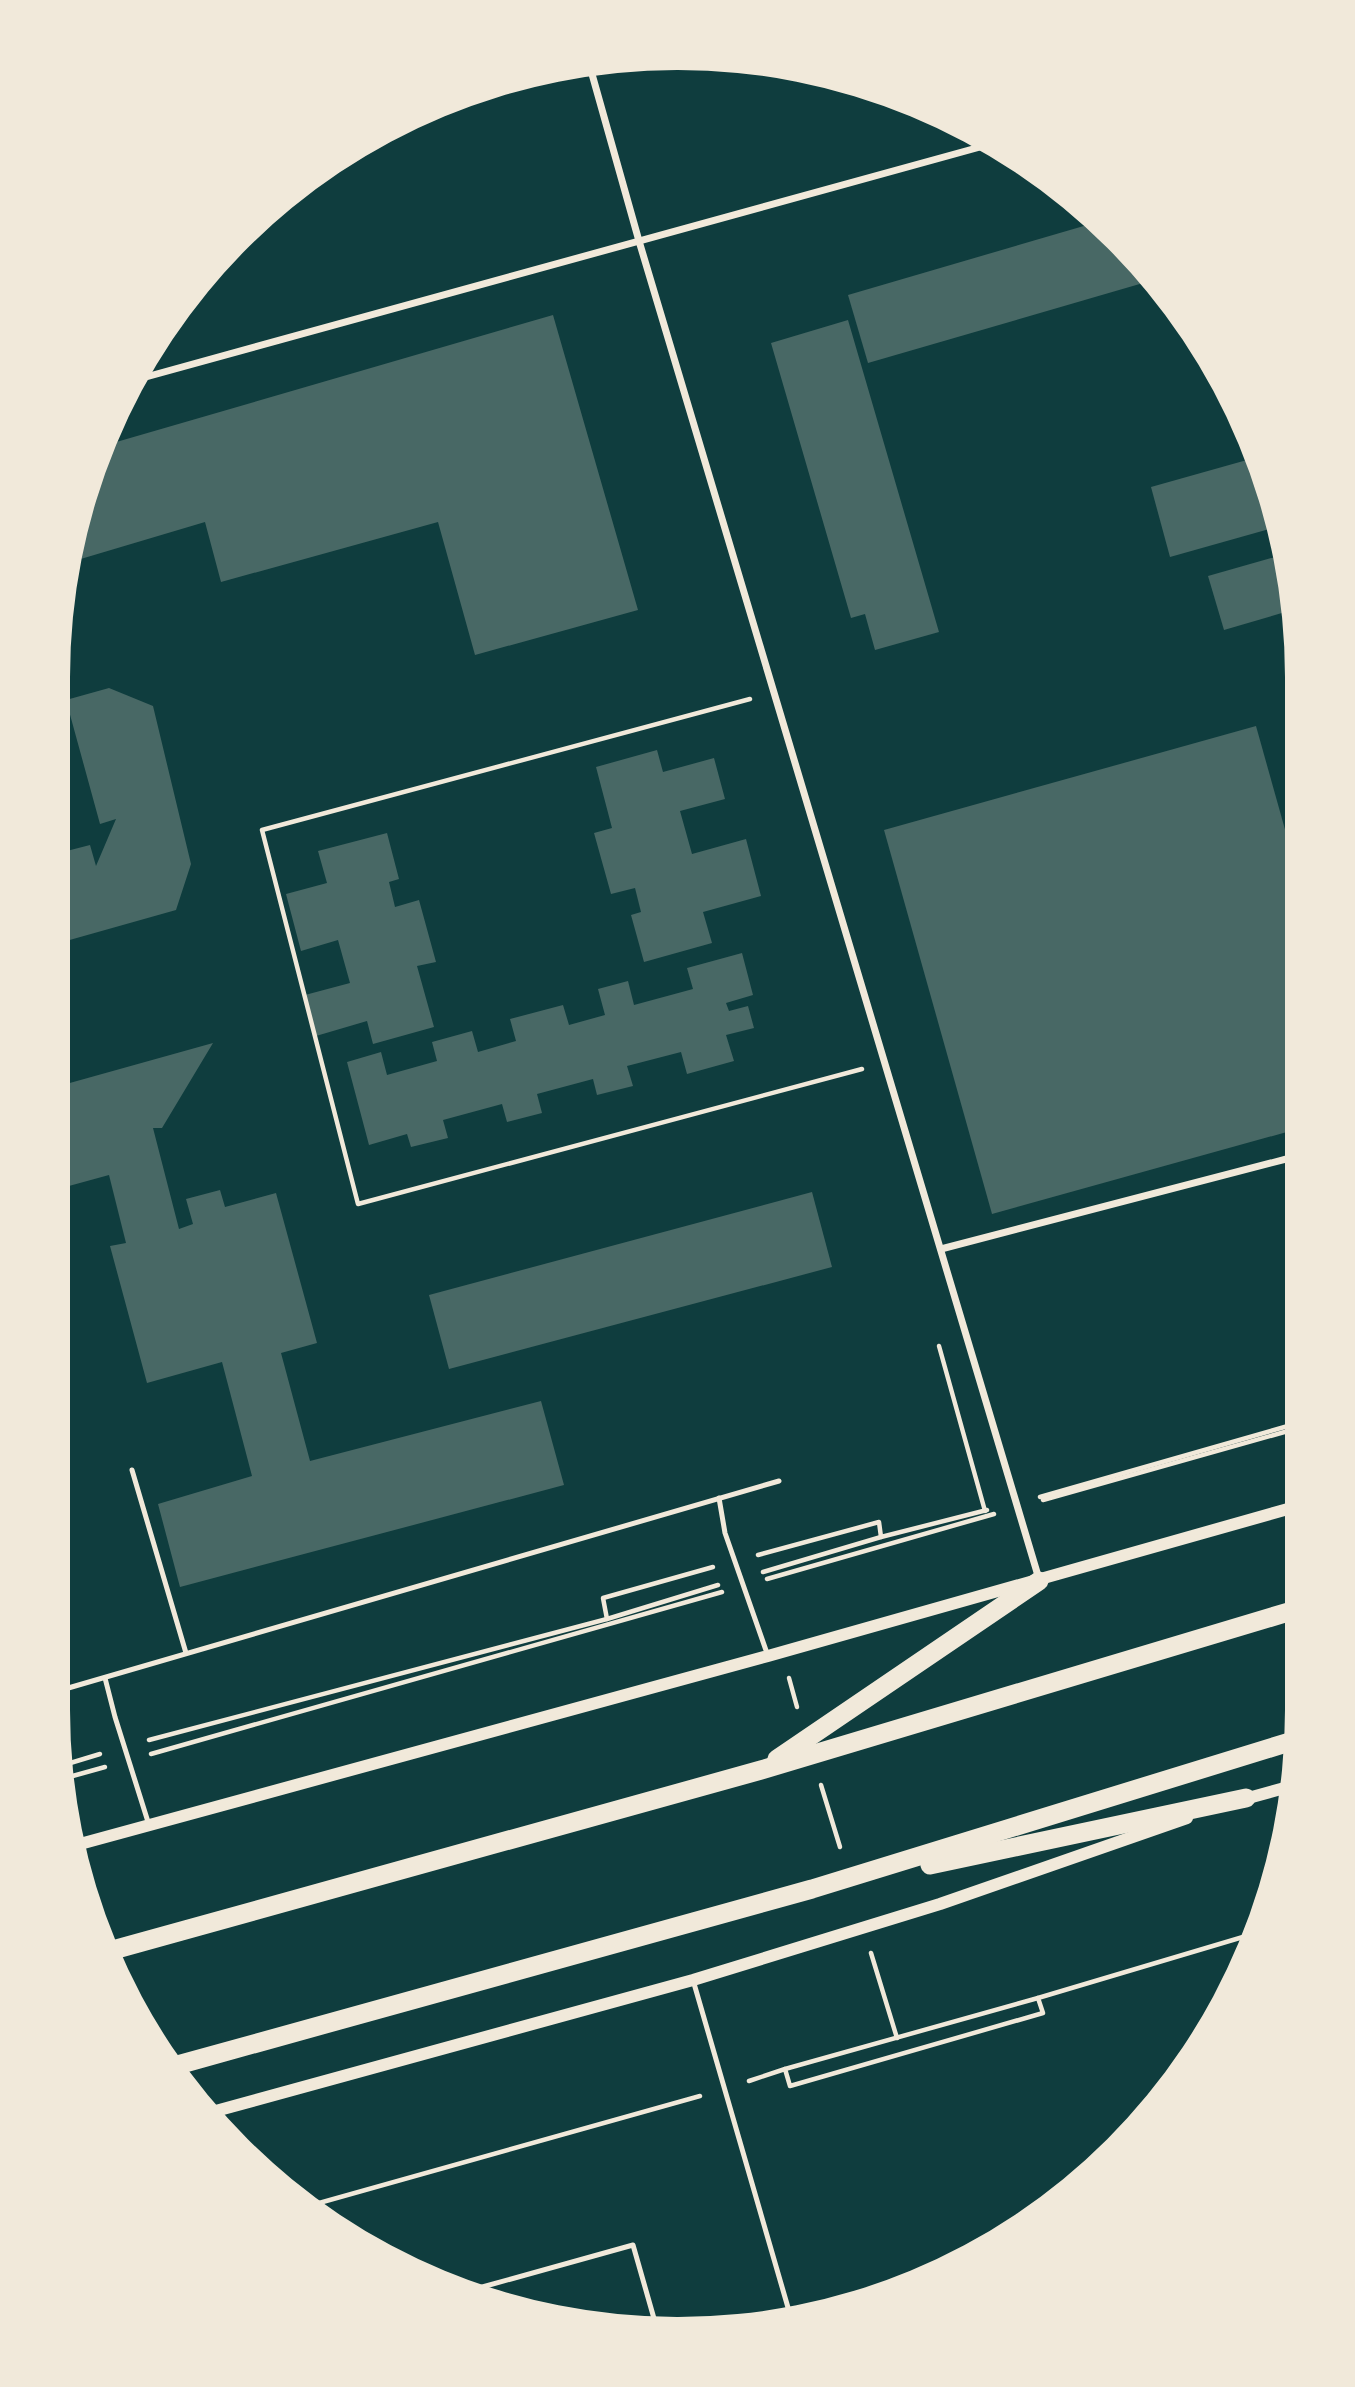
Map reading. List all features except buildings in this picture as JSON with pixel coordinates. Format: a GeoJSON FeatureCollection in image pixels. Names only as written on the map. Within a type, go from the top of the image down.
{"type":"FeatureCollection","features":[{"type":"Feature","properties":{"kind":"highway"},"geometry":{"type":"LineString","coordinates":[[761,1770],[1039,1581]]}},
{"type":"Feature","properties":{"kind":"highway"},"geometry":{"type":"LineString","coordinates":[[119,1948],[761,1770],[1285,1613]]}},
{"type":"Feature","properties":{"kind":"highway"},"geometry":{"type":"LineString","coordinates":[[184,2063],[812,1889],[1284,1744]]}},
{"type":"Feature","properties":{"kind":"highway"},"geometry":{"type":"LineString","coordinates":[[812,1889],[1246,1798]]}},
{"type":"Feature","properties":{"kind":"street"},"geometry":{"type":"LineString","coordinates":[[593,76],[639,241],[1039,1581]]}},
{"type":"Feature","properties":{"kind":"street"},"geometry":{"type":"LineString","coordinates":[[150,376],[976,148]]}},
{"type":"Feature","properties":{"kind":"street"},"geometry":{"type":"LineString","coordinates":[[941,1249],[1285,1159]]}},
{"type":"Feature","properties":{"kind":"street"},"geometry":{"type":"LineString","coordinates":[[85,1843],[1039,1581],[1285,1510]]}},
{"type":"Feature","properties":{"kind":"street"},"geometry":{"type":"LineString","coordinates":[[221,2110],[693,1980],[940,1904],[1246,1798],[1280,1789]]}},
{"type":"Feature","properties":{"kind":"lane"},"geometry":{"type":"LineString","coordinates":[[132,1471],[186,1653]]}},
{"type":"Feature","properties":{"kind":"lane"},"geometry":{"type":"LineString","coordinates":[[70,1688],[779,1482]]}},
{"type":"Feature","properties":{"kind":"lane"},"geometry":{"type":"LineString","coordinates":[[719,1499],[725,1533],[768,1656]]}},
{"type":"Feature","properties":{"kind":"lane"},"geometry":{"type":"LineString","coordinates":[[105,1678],[149,1825]]}},
{"type":"Feature","properties":{"kind":"lane"},"geometry":{"type":"LineString","coordinates":[[693,1980],[788,2306]]}},
{"type":"Feature","properties":{"kind":"lane"},"geometry":{"type":"LineString","coordinates":[[486,2286],[633,2245],[653,2316]]}},
{"type":"Feature","properties":{"kind":"path"},"geometry":{"type":"LineString","coordinates":[[774,693],[262,830],[358,1204],[863,1069],[866,1082]]}},
{"type":"Feature","properties":{"kind":"path"},"geometry":{"type":"LineString","coordinates":[[936,1337],[985,1511]]}},
{"type":"Feature","properties":{"kind":"path"},"geometry":{"type":"LineString","coordinates":[[74,1776],[744,1586],[1285,1429]]}},
{"type":"Feature","properties":{"kind":"path"},"geometry":{"type":"LineString","coordinates":[[881,1537],[1018,1505]]}},
{"type":"Feature","properties":{"kind":"path"},"geometry":{"type":"LineString","coordinates":[[72,1762],[125,1746],[607,1619]]}},
{"type":"Feature","properties":{"kind":"path"},"geometry":{"type":"LineString","coordinates":[[785,1666],[801,1719]]}},
{"type":"Feature","properties":{"kind":"path"},"geometry":{"type":"LineString","coordinates":[[817,1772],[841,1852]]}},
{"type":"Feature","properties":{"kind":"path"},"geometry":{"type":"LineString","coordinates":[[323,2202],[725,2089],[785,2069],[1241,1938]]}},
{"type":"Feature","properties":{"kind":"path"},"geometry":{"type":"LineString","coordinates":[[869,1945],[897,2038]]}},
{"type":"Feature","properties":{"kind":"path"},"geometry":{"type":"LineString","coordinates":[[785,2069],[790,2085],[1043,2013],[1038,1998]]}}]}
